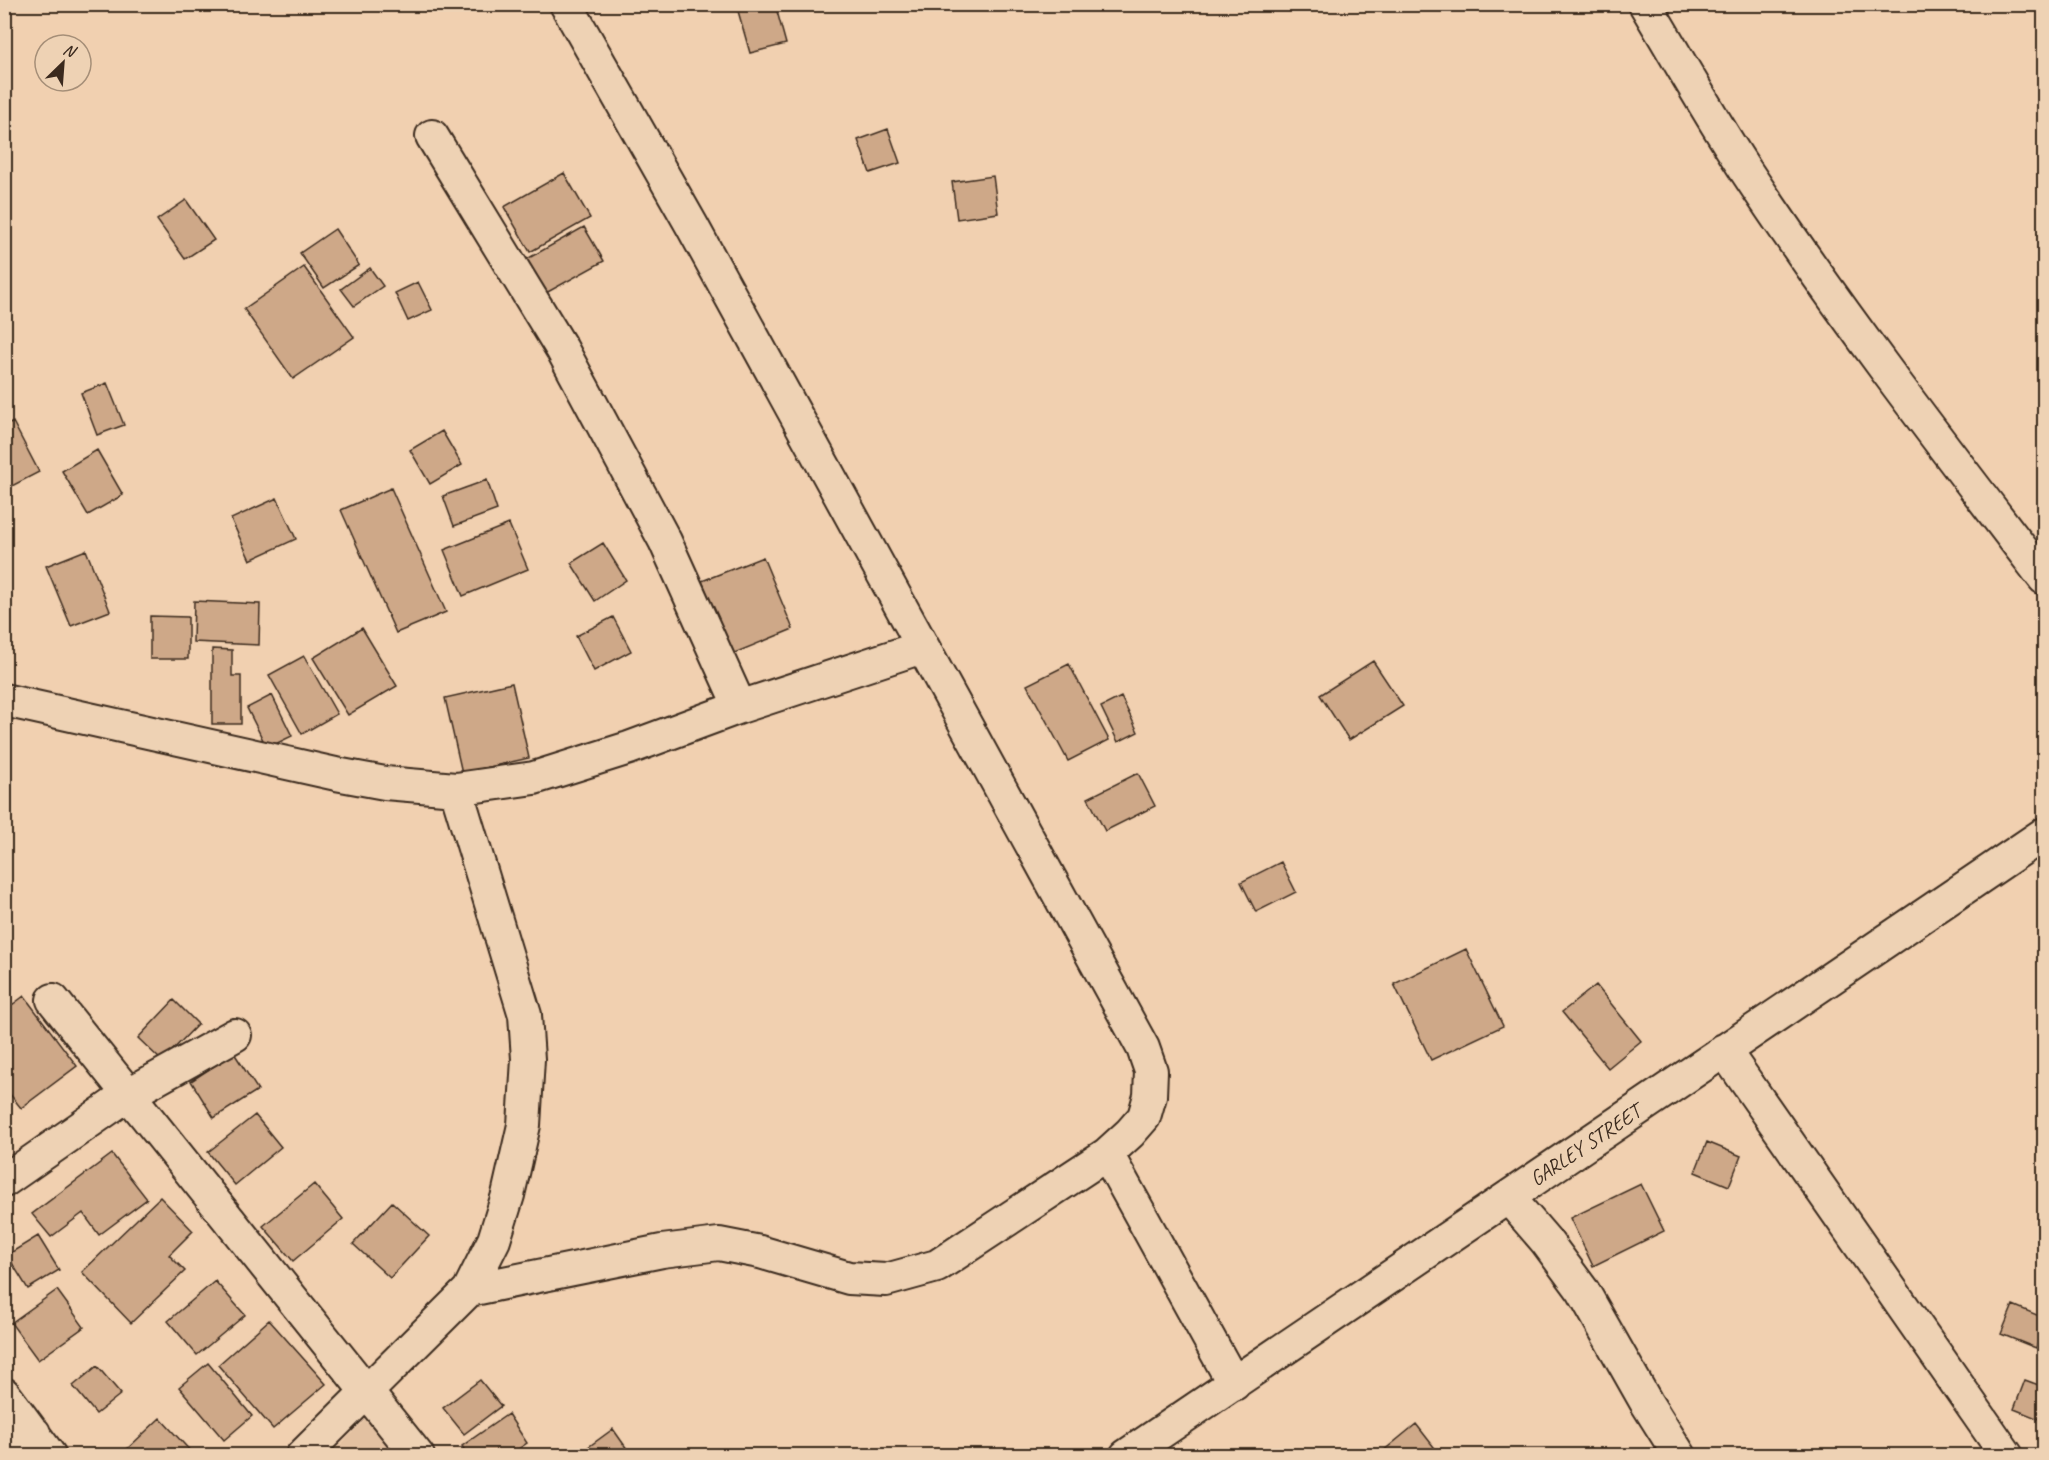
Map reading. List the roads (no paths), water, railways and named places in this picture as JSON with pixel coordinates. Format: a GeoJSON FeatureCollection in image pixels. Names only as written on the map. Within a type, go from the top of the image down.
{"type":"FeatureCollection","features":[{"type":"Feature","properties":{"kind":"street"},"geometry":{"type":"LineString","coordinates":[[469,1290],[662,1251],[719,1244],[760,1252],[849,1278],[886,1280],[937,1266],[1107,1154],[1144,1117],[1150,1096],[1152,1071],[1143,1048],[690,224],[566,4]]}},
{"type":"Feature","properties":{"kind":"street"},"geometry":{"type":"LineString","coordinates":[[1645,4],[1744,167],[1809,263],[1948,453],[2044,578]]}},
{"type":"Feature","properties":{"kind":"street"},"geometry":{"type":"LineString","coordinates":[[432,136],[573,369],[665,541],[740,707]]}},
{"type":"Feature","properties":{"kind":"street"},"geometry":{"type":"LineString","coordinates":[[4,700],[336,774],[386,783],[456,789],[534,778],[629,748],[740,707],[922,647]]}},
{"type":"Feature","properties":{"kind":"street"},"geometry":{"type":"LineString","coordinates":[[302,1455],[469,1290],[494,1240],[508,1194],[524,1125],[528,1059],[525,1016],[456,789]]}},
{"type":"Feature","properties":{"kind":"street","name":"GARLEY STREET"},"geometry":{"type":"LineString","coordinates":[[1126,1455],[2044,834]]}},
{"type":"Feature","properties":{"kind":"street"},"geometry":{"type":"LineString","coordinates":[[53,1000],[418,1455]]}},
{"type":"Feature","properties":{"kind":"street"},"geometry":{"type":"LineString","coordinates":[[4,1181],[129,1094],[235,1035]]}},
{"type":"Feature","properties":{"kind":"street"},"geometry":{"type":"LineString","coordinates":[[1724,1050],[2007,1455]]}},
{"type":"Feature","properties":{"kind":"street"},"geometry":{"type":"LineString","coordinates":[[1107,1154],[1234,1384]]}},
{"type":"Feature","properties":{"kind":"street"},"geometry":{"type":"LineString","coordinates":[[1509,1197],[1546,1241],[1583,1291],[1646,1402],[1680,1455]]}},
{"type":"Feature","properties":{"kind":"street"},"geometry":{"type":"LineString","coordinates":[[4,1394],[42,1444],[7,1455]]}}]}
